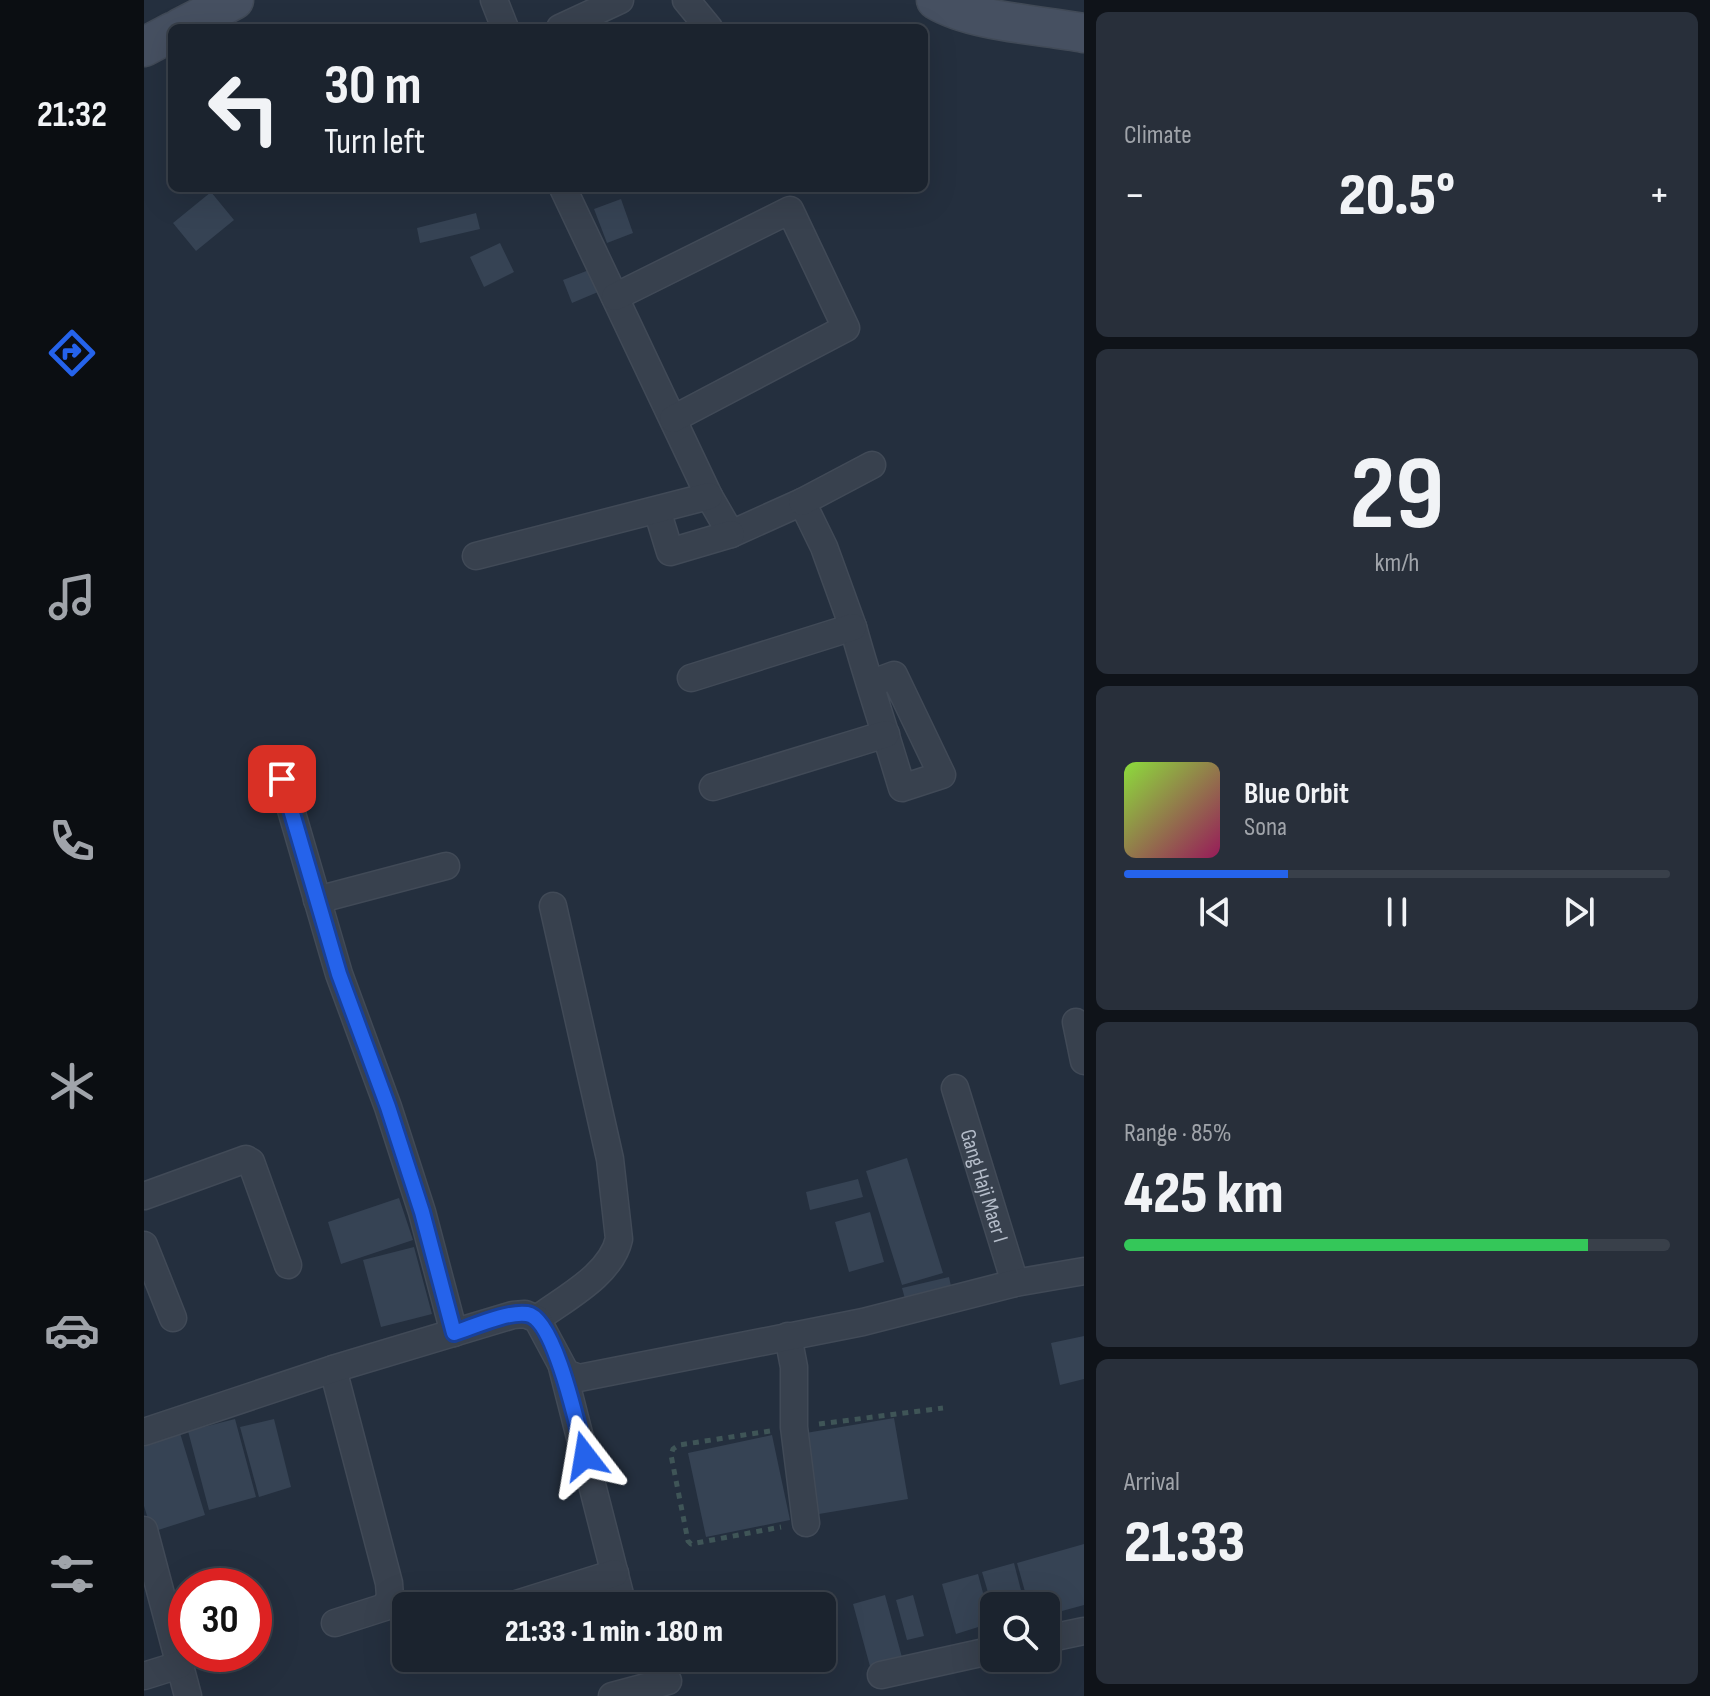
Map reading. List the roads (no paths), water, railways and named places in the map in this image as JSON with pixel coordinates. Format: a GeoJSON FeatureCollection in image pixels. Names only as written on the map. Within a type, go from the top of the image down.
{"type":"FeatureCollection","features":[{"type":"Feature","properties":{"kind":"main road"},"geometry":{"type":"LineString","coordinates":[[188,24],[234,0]]}},
{"type":"Feature","properties":{"kind":"main road"},"geometry":{"type":"LineString","coordinates":[[936,0],[947,7],[993,18],[1084,33]]}},
{"type":"Feature","properties":{"kind":"main road"},"geometry":{"type":"LineString","coordinates":[[144,47],[168,34]]}},
{"type":"Feature","properties":{"kind":"street"},"geometry":{"type":"LineString","coordinates":[[494,0],[503,24]]}},
{"type":"Feature","properties":{"kind":"street"},"geometry":{"type":"LineString","coordinates":[[569,24],[620,0]]}},
{"type":"Feature","properties":{"kind":"street"},"geometry":{"type":"LineString","coordinates":[[686,0],[706,24]]}},
{"type":"Feature","properties":{"kind":"street"},"geometry":{"type":"LineString","coordinates":[[565,192],[709,496],[731,534]]}},
{"type":"Feature","properties":{"kind":"street"},"geometry":{"type":"LineString","coordinates":[[615,297],[790,210],[846,328],[673,419]]}},
{"type":"Feature","properties":{"kind":"street"},"geometry":{"type":"LineString","coordinates":[[657,510],[670,552],[731,534],[802,502],[872,465]]}},
{"type":"Feature","properties":{"kind":"street"},"geometry":{"type":"LineString","coordinates":[[476,556],[709,496]]}},
{"type":"Feature","properties":{"kind":"street"},"geometry":{"type":"LineString","coordinates":[[802,502],[824,547],[853,627],[870,684],[886,734],[902,788],[942,775],[894,675],[870,684]]}},
{"type":"Feature","properties":{"kind":"street"},"geometry":{"type":"LineString","coordinates":[[691,678],[853,627]]}},
{"type":"Feature","properties":{"kind":"street"},"geometry":{"type":"LineString","coordinates":[[713,787],[886,734]]}},
{"type":"Feature","properties":{"kind":"street"},"geometry":{"type":"LineString","coordinates":[[282,779],[339,974],[388,1107],[422,1212],[454,1333]]}},
{"type":"Feature","properties":{"kind":"street"},"geometry":{"type":"LineString","coordinates":[[317,900],[446,866]]}},
{"type":"Feature","properties":{"kind":"street"},"geometry":{"type":"LineString","coordinates":[[537,1319],[602,1269],[613,1256],[619,1239],[610,1159],[553,906]]}},
{"type":"Feature","properties":{"kind":"street"},"geometry":{"type":"LineString","coordinates":[[1076,1022],[1084,1061]]}},
{"type":"Feature","properties":{"kind":"street","name":"Gang Haji Maer I"},"geometry":{"type":"LineString","coordinates":[[955,1088],[1015,1283]]}},
{"type":"Feature","properties":{"kind":"street"},"geometry":{"type":"LineString","coordinates":[[144,1196],[246,1159],[251,1162],[288,1265]]}},
{"type":"Feature","properties":{"kind":"street"},"geometry":{"type":"LineString","coordinates":[[144,1245],[173,1318]]}},
{"type":"Feature","properties":{"kind":"street"},"geometry":{"type":"LineString","coordinates":[[144,1432],[333,1369],[513,1315],[525,1314],[537,1319],[566,1373],[579,1378],[863,1322],[1015,1283],[1084,1271]]}},
{"type":"Feature","properties":{"kind":"street"},"geometry":{"type":"LineString","coordinates":[[788,1336],[794,1367],[794,1427],[806,1523]]}},
{"type":"Feature","properties":{"kind":"street"},"geometry":{"type":"LineString","coordinates":[[562,1367],[620,1592]]}},
{"type":"Feature","properties":{"kind":"street"},"geometry":{"type":"LineString","coordinates":[[333,1369],[389,1583],[390,1597],[385,1607],[335,1623]]}},
{"type":"Feature","properties":{"kind":"street"},"geometry":{"type":"LineString","coordinates":[[144,1530],[168,1623]]}},
{"type":"Feature","properties":{"kind":"street"},"geometry":{"type":"LineString","coordinates":[[555,1592],[615,1573]]}},
{"type":"Feature","properties":{"kind":"street"},"geometry":{"type":"LineString","coordinates":[[1060,1636],[1084,1631]]}},
{"type":"Feature","properties":{"kind":"street"},"geometry":{"type":"LineString","coordinates":[[881,1675],[980,1653]]}},
{"type":"Feature","properties":{"kind":"street"},"geometry":{"type":"LineString","coordinates":[[144,1676],[168,1668]]}},
{"type":"Feature","properties":{"kind":"street"},"geometry":{"type":"LineString","coordinates":[[181,1672],[188,1696]]}},
{"type":"Feature","properties":{"kind":"street"},"geometry":{"type":"LineString","coordinates":[[612,1696],[668,1681]]}}]}
